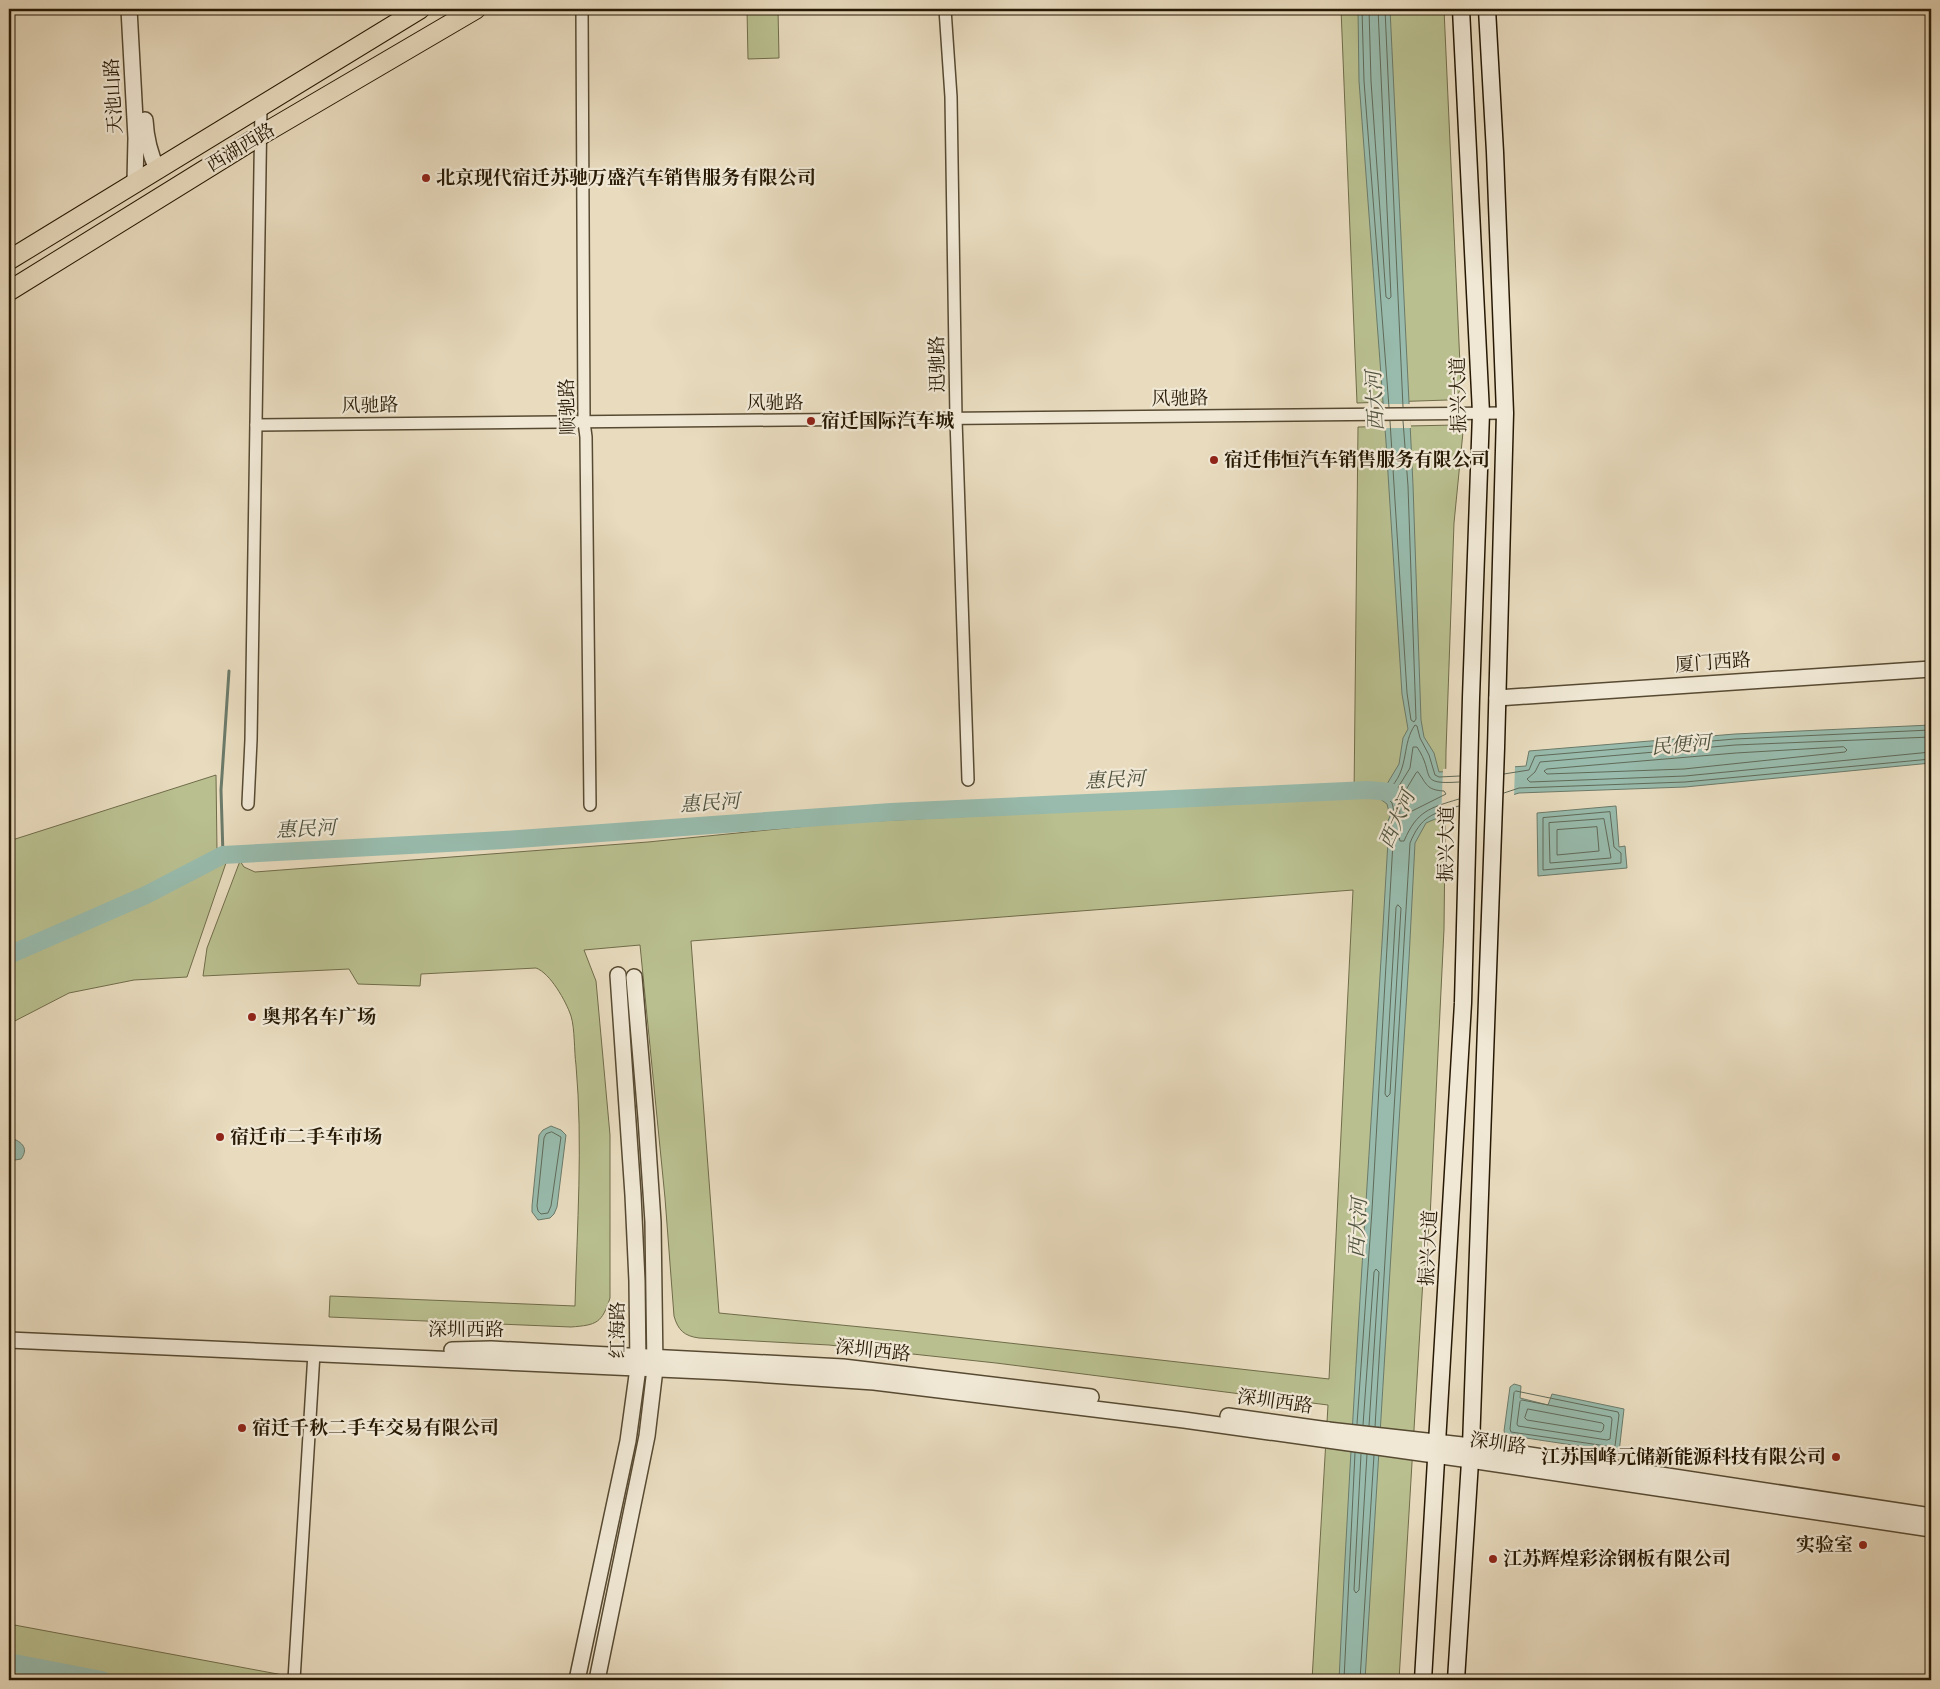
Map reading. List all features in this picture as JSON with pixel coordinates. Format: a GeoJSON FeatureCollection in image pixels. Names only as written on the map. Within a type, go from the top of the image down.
{"type":"FeatureCollection","features":[{"type":"Feature","properties":{"kind":"main road","name":"西湖西路"},"geometry":{"type":"LineString","coordinates":[[9,260],[420,9]]}},
{"type":"Feature","properties":{"kind":"main road","name":"西湖西路"},"geometry":{"type":"LineString","coordinates":[[9,291],[261,135],[476,9]]}},
{"type":"Feature","properties":{"kind":"main road","name":"振兴大道"},"geometry":{"type":"LineString","coordinates":[[1423,1680],[1463,1003],[1481,413],[1461,9]]}},
{"type":"Feature","properties":{"kind":"main road"},"geometry":{"type":"LineString","coordinates":[[1456,1680],[1471,1453],[1496,748],[1505,413],[1495,152],[1487,9]]}},
{"type":"Feature","properties":{"kind":"street","name":"天池山路"},"geometry":{"type":"LineString","coordinates":[[129,9],[136,138],[135,182]]}},
{"type":"Feature","properties":{"kind":"street","name":"天池山路"},"geometry":{"type":"LineString","coordinates":[[139,9],[146,137],[150,154],[157,169]]}},
{"type":"Feature","properties":{"kind":"street","name":"顺驰路"},"geometry":{"type":"LineString","coordinates":[[582,9],[584,422],[586,437],[590,805]]}},
{"type":"Feature","properties":{"kind":"street","name":"迅驰路"},"geometry":{"type":"LineString","coordinates":[[945,9],[951,97],[956,419],[968,780]]}},
{"type":"Feature","properties":{"kind":"street"},"geometry":{"type":"LineString","coordinates":[[248,804],[251,740],[261,105]]}},
{"type":"Feature","properties":{"kind":"street","name":"风驰路"},"geometry":{"type":"LineString","coordinates":[[256,425],[1505,413]]}},
{"type":"Feature","properties":{"kind":"street","name":"厦门西路"},"geometry":{"type":"LineString","coordinates":[[1497,698],[1931,669]]}},
{"type":"Feature","properties":{"kind":"street","name":"红海路"},"geometry":{"type":"LineString","coordinates":[[577,1680],[628,1441],[638,1362],[633,1195],[618,975]]}},
{"type":"Feature","properties":{"kind":"street","name":"红海路"},"geometry":{"type":"LineString","coordinates":[[597,1680],[647,1436],[655,1363],[652,1212],[634,977]]}},
{"type":"Feature","properties":{"kind":"street","name":"深圳西路"},"geometry":{"type":"LineString","coordinates":[[9,1331],[440,1351],[490,1349],[747,1373],[883,1383],[1329,1435]]}},
{"type":"Feature","properties":{"kind":"street","name":"深圳西路"},"geometry":{"type":"LineString","coordinates":[[9,1340],[314,1353],[638,1362]]}},
{"type":"Feature","properties":{"kind":"street"},"geometry":{"type":"LineString","coordinates":[[294,1680],[314,1353]]}},
{"type":"Feature","properties":{"kind":"street","name":"深圳路"},"geometry":{"type":"LineString","coordinates":[[1329,1435],[1931,1516]]}},
{"type":"Feature","properties":{"kind":"street","name":"深圳路"},"geometry":{"type":"LineString","coordinates":[[1471,1453],[1931,1529]]}},
{"type":"Feature","properties":{"kind":"green space"},"geometry":{"type":"Polygon","coordinates":[[[747,9],[778,9],[779,58],[748,59],[747,9]]]}},
{"type":"Feature","properties":{"kind":"green space"},"geometry":{"type":"Polygon","coordinates":[[[1341,9],[1444,9],[1461,387],[1457,397],[1448,400],[1357,403],[1341,9]]]}},
{"type":"Feature","properties":{"kind":"green space"},"geometry":{"type":"Polygon","coordinates":[[[1456,425],[1463,432],[1454,523],[1446,751],[1444,929],[1430,1218],[1423,1279],[1399,1680],[1312,1680],[1328,1405],[996,1363],[829,1345],[699,1338],[689,1336],[682,1331],[677,1325],[674,1316],[665,1198],[640,945],[584,950],[596,981],[610,1135],[610,1298],[601,1318],[593,1324],[571,1327],[329,1317],[330,1296],[575,1306],[579,1125],[572,1021],[557,988],[547,976],[536,968],[421,974],[420,986],[358,984],[349,969],[203,976],[207,948],[240,861],[244,867],[255,872],[648,842],[837,823],[1354,797],[1358,427],[1456,425]],[[1353,890],[691,941],[719,1313],[902,1331],[1329,1379],[1353,890]]]}},
{"type":"Feature","properties":{"kind":"green space"},"geometry":{"type":"Polygon","coordinates":[[[216,775],[217,850],[214,856],[134,896],[9,950],[9,841],[216,775]]]}},
{"type":"Feature","properties":{"kind":"green space"},"geometry":{"type":"Polygon","coordinates":[[[227,860],[187,977],[134,980],[69,993],[9,1024],[9,961],[227,860]]]}},
{"type":"Feature","properties":{"kind":"green space"},"geometry":{"type":"Polygon","coordinates":[[[9,1624],[283,1675],[282,1680],[9,1680],[9,1624]]]}},
{"type":"Feature","properties":{"kind":"water"},"geometry":{"type":"Polygon","coordinates":[[[1358,9],[1390,9],[1413,485],[1421,720],[1424,737],[1434,753],[1439,772],[1526,766],[1529,751],[1735,734],[1931,725],[1931,763],[1685,787],[1519,793],[1442,816],[1426,823],[1415,843],[1365,1680],[1339,1680],[1388,841],[1385,828],[1390,816],[1387,804],[1368,790],[1387,784],[1399,764],[1403,738],[1408,729],[1402,694],[1386,442],[1359,81],[1358,9]]]}},
{"type":"Feature","properties":{"kind":"water"},"geometry":{"type":"Polygon","coordinates":[[[1616,806],[1619,847],[1625,846],[1627,868],[1538,876],[1537,813],[1616,806]]]}},
{"type":"Feature","properties":{"kind":"water"},"geometry":{"type":"Polygon","coordinates":[[[551,1126],[561,1130],[566,1135],[557,1207],[550,1218],[538,1220],[532,1212],[532,1206],[539,1135],[543,1130],[551,1126]]]}},
{"type":"Feature","properties":{"kind":"water"},"geometry":{"type":"Polygon","coordinates":[[[9,1137],[17,1140],[24,1148],[24,1155],[21,1159],[9,1161],[9,1137]]]}},
{"type":"Feature","properties":{"kind":"water"},"geometry":{"type":"Polygon","coordinates":[[[1514,1384],[1521,1386],[1520,1398],[1548,1405],[1552,1394],[1624,1409],[1619,1452],[1506,1435],[1504,1431],[1510,1387],[1514,1384]]]}},
{"type":"Feature","properties":{"kind":"pier"},"geometry":{"type":"Polygon","coordinates":[[[1381,404],[1410,404],[1411,428],[1383,428],[1381,404]]]}},
{"type":"Feature","properties":{"kind":"pier"},"geometry":{"type":"Polygon","coordinates":[[[1515,765],[1514,797],[1441,819],[1443,769],[1515,765]]]}},
{"type":"Feature","properties":{"kind":"waterway"},"geometry":{"type":"LineString","coordinates":[[223,855],[221,790],[229,671]]}},
{"type":"Feature","properties":{"kind":"waterway","name":"惠民河"},"geometry":{"type":"LineString","coordinates":[[9,955],[146,895],[223,855],[504,840],[891,812],[1368,790],[1390,792]]}},
{"type":"Feature","properties":{"kind":"waterway"},"geometry":{"type":"LineString","coordinates":[[9,1662],[102,1680]]}},
{"type":"Feature","properties":{"kind":"place","name":"北京现代宿迁苏驰万盛汽车销售服务有限公司"},"geometry":{"type":"Point","coordinates":[426,178]}},
{"type":"Feature","properties":{"kind":"place","name":"宿迁国际汽车城"},"geometry":{"type":"Point","coordinates":[811,421]}},
{"type":"Feature","properties":{"kind":"place","name":"宿迁伟恒汽车销售服务有限公司"},"geometry":{"type":"Point","coordinates":[1214,460]}},
{"type":"Feature","properties":{"kind":"place","name":"奥邦名车广场"},"geometry":{"type":"Point","coordinates":[252,1017]}},
{"type":"Feature","properties":{"kind":"place","name":"宿迁市二手车市场"},"geometry":{"type":"Point","coordinates":[220,1137]}},
{"type":"Feature","properties":{"kind":"place","name":"宿迁千秋二手车交易有限公司"},"geometry":{"type":"Point","coordinates":[242,1428]}},
{"type":"Feature","properties":{"kind":"place","name":"江苏国峰元储新能源科技有限公司"},"geometry":{"type":"Point","coordinates":[1836,1457]}},
{"type":"Feature","properties":{"kind":"place","name":"实验室"},"geometry":{"type":"Point","coordinates":[1863,1545]}},
{"type":"Feature","properties":{"kind":"place","name":"江苏辉煌彩涂钢板有限公司"},"geometry":{"type":"Point","coordinates":[1493,1559]}},
{"type":"Feature","properties":{"kind":"water label","name":"西大河"},"geometry":{"type":"Point","coordinates":[1376,401]}},
{"type":"Feature","properties":{"kind":"water label","name":"民便河"},"geometry":{"type":"Point","coordinates":[1681,746]}},
{"type":"Feature","properties":{"kind":"water label","name":"西大河"},"geometry":{"type":"Point","coordinates":[1398,820]}},
{"type":"Feature","properties":{"kind":"water label","name":"西大河"},"geometry":{"type":"Point","coordinates":[1359,1228]}}]}
